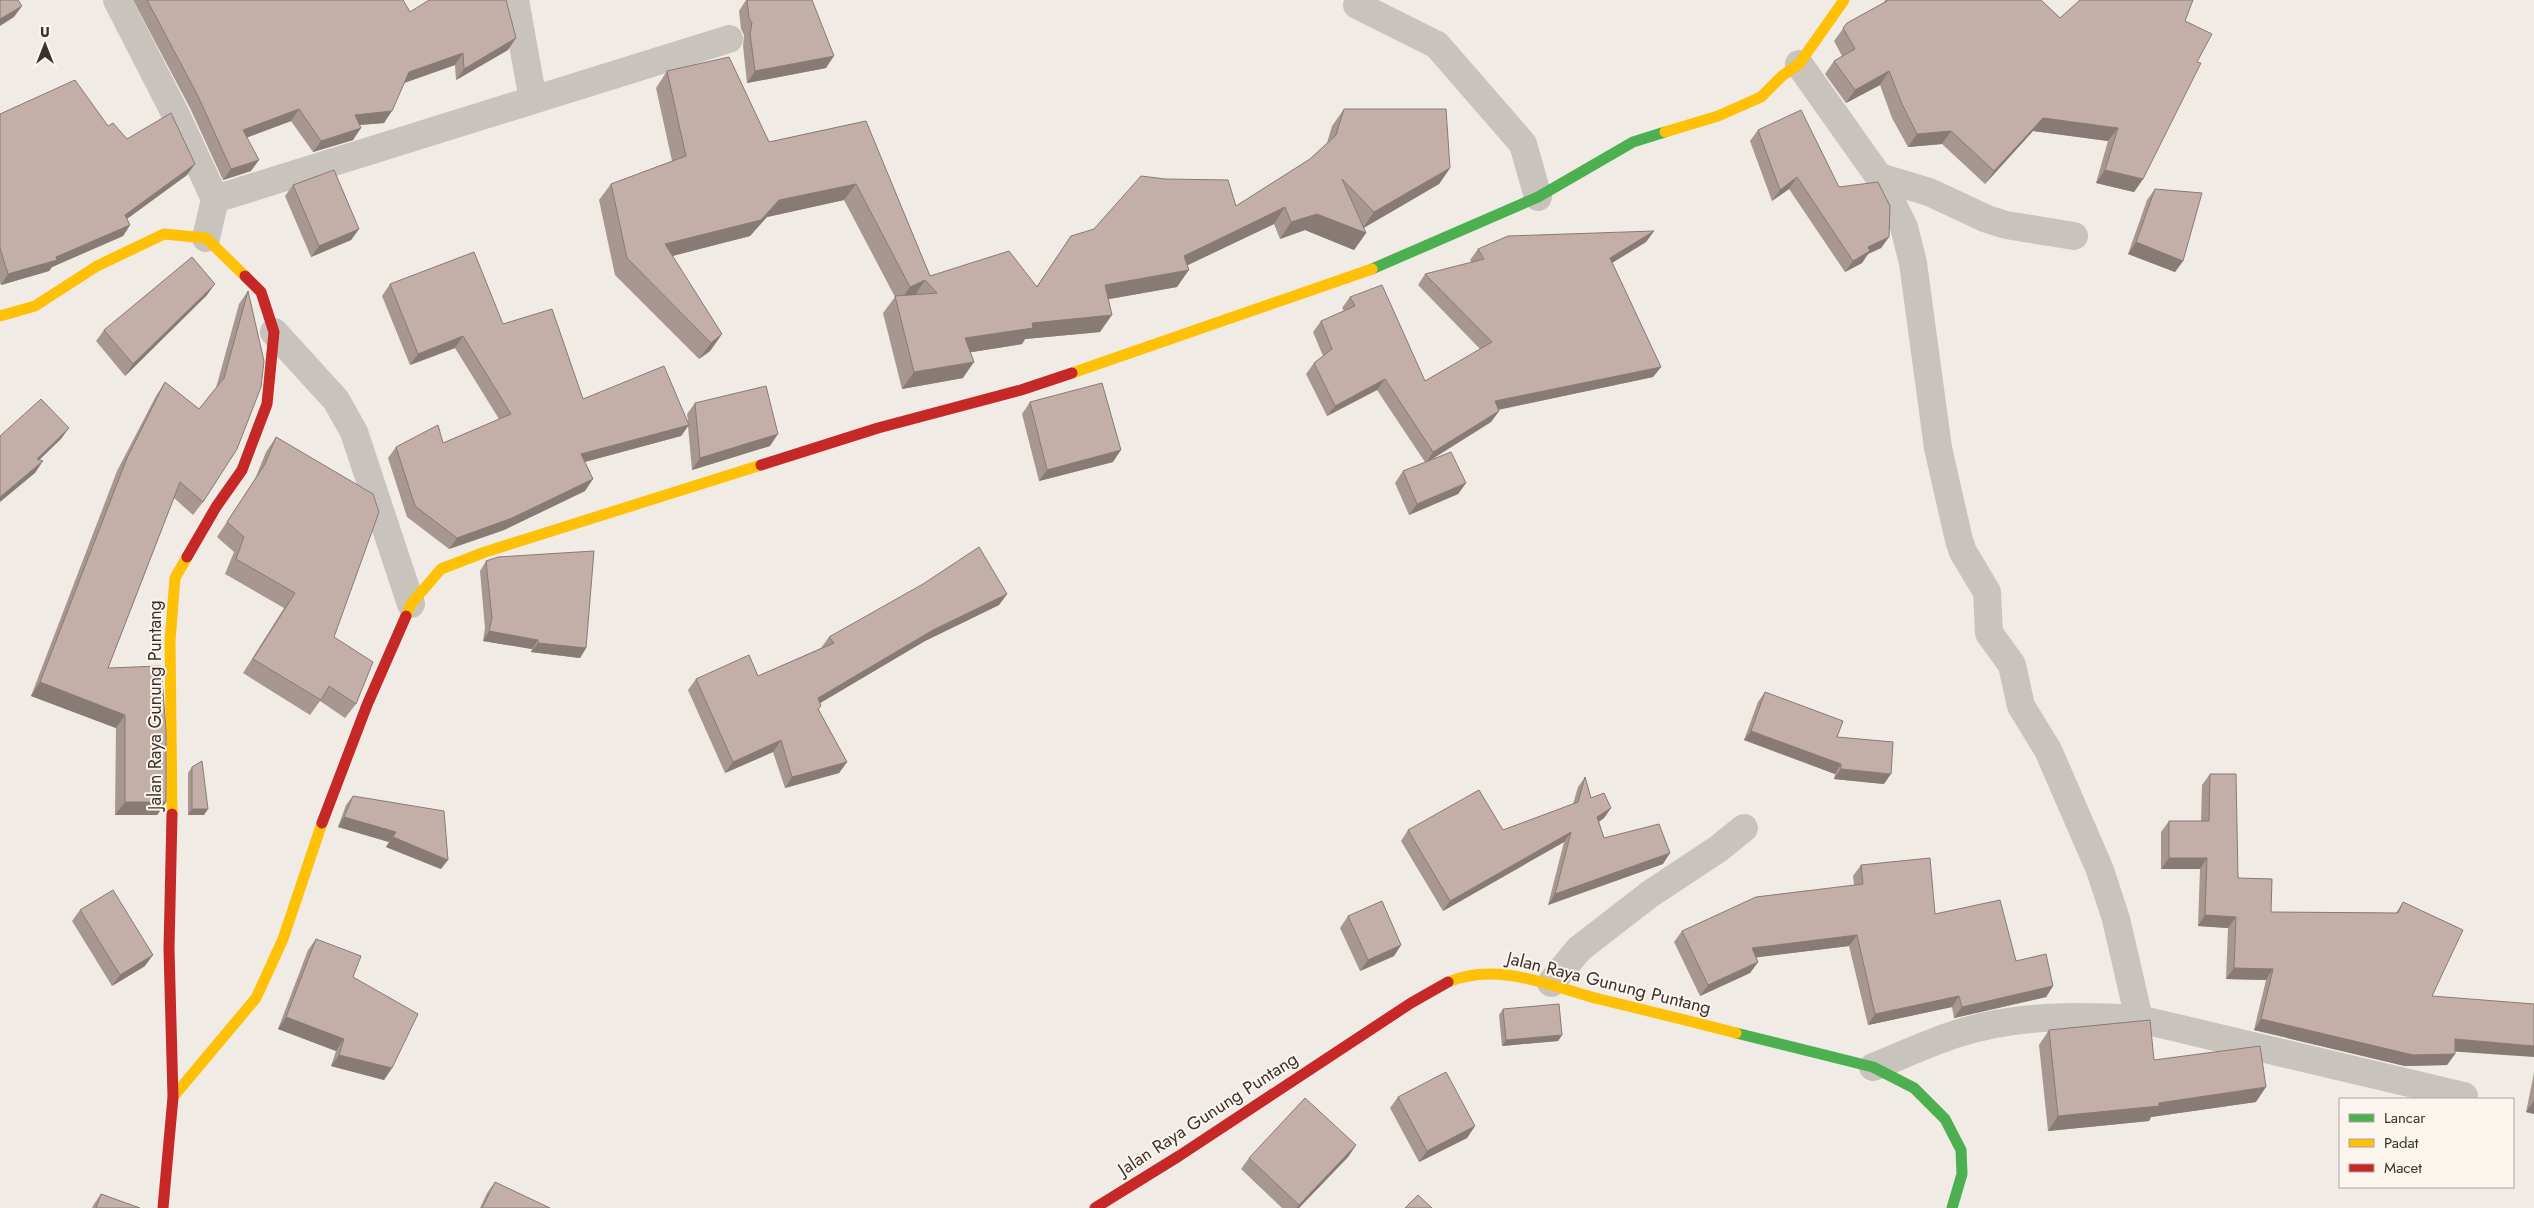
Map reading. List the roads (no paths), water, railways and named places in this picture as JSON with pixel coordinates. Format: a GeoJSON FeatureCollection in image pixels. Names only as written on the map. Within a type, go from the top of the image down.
{"type":"FeatureCollection","features":[{"type":"Feature","properties":{"kind":"street"},"geometry":{"type":"LineString","coordinates":[[0,316],[35,306],[97,266],[164,234],[206,238],[215,200],[176,115],[117,0]]}},
{"type":"Feature","properties":{"kind":"street"},"geometry":{"type":"LineString","coordinates":[[515,0],[533,100]]}},
{"type":"Feature","properties":{"kind":"street"},"geometry":{"type":"LineString","coordinates":[[173,1097],[256,998],[283,939],[322,824],[367,705],[411,604],[441,569],[485,552],[878,428],[1021,390],[1181,337],[1383,265],[1538,197],[1632,142],[1718,116],[1761,97],[1782,76],[1799,64],[1844,0]]}},
{"type":"Feature","properties":{"kind":"street"},"geometry":{"type":"LineString","coordinates":[[1358,6],[1437,45],[1523,144],[1538,197]]}},
{"type":"Feature","properties":{"kind":"street"},"geometry":{"type":"LineString","coordinates":[[215,200],[729,39]]}},
{"type":"Feature","properties":{"kind":"street"},"geometry":{"type":"LineString","coordinates":[[1799,64],[1879,177],[1904,227],[1914,263],[1938,448],[1962,552],[1987,592],[1989,633],[2012,665],[2022,706],[2048,750],[2100,870],[2116,919],[2139,1019]]}},
{"type":"Feature","properties":{"kind":"street"},"geometry":{"type":"LineString","coordinates":[[1879,177],[1928,192],[1987,219],[2006,225],[2074,236]]}},
{"type":"Feature","properties":{"kind":"street","name":"Jalan Raya Gunung Puntang"},"geometry":{"type":"LineString","coordinates":[[164,1208],[173,1097],[169,949],[173,785],[170,641],[175,578],[216,507],[242,470],[267,404],[274,332],[261,292],[206,238]]}},
{"type":"Feature","properties":{"kind":"street"},"geometry":{"type":"LineString","coordinates":[[274,332],[336,400],[354,432],[411,604]]}},
{"type":"Feature","properties":{"kind":"street"},"geometry":{"type":"LineString","coordinates":[[1551,983],[1579,949],[1650,894],[1718,849],[1744,828]]}},
{"type":"Feature","properties":{"kind":"street","name":"Jalan Raya Gunung Puntang"},"geometry":{"type":"LineString","coordinates":[[1095,1208],[1179,1156],[1410,1003],[1448,981],[1495,973],[1551,983],[1596,998],[1874,1067],[1914,1088],[1945,1119],[1961,1150],[1962,1174],[1952,1208]]}},
{"type":"Feature","properties":{"kind":"street"},"geometry":{"type":"LineString","coordinates":[[1874,1067],[1957,1033],[2021,1020],[2086,1016],[2139,1019],[2464,1096]]}}]}
